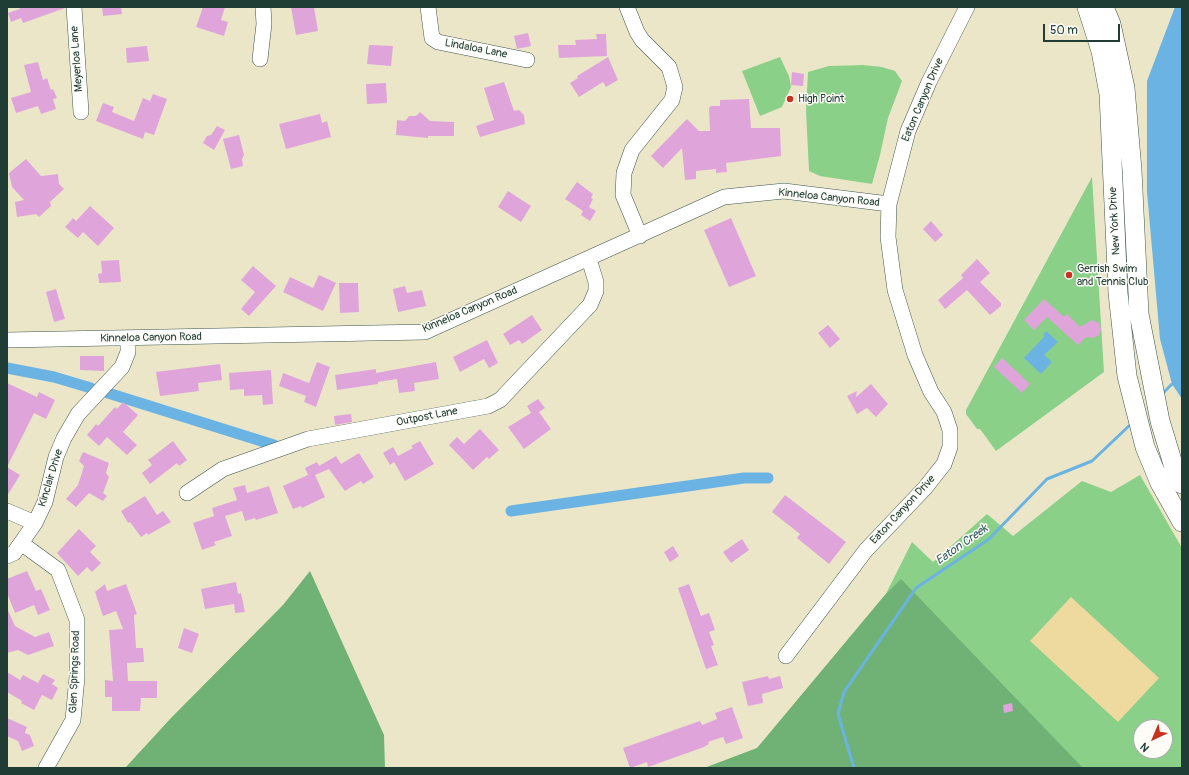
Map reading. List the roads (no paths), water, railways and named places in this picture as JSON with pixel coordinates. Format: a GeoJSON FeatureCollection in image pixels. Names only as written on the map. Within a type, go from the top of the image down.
{"type":"FeatureCollection","features":[{"type":"Feature","properties":{"kind":"main road","name":"New York Drive"},"geometry":{"type":"LineString","coordinates":[[1087,7],[1101,51],[1109,94],[1118,293],[1127,376],[1145,446],[1160,483],[1182,522]]}},
{"type":"Feature","properties":{"kind":"main road","name":"New York Drive"},"geometry":{"type":"LineString","coordinates":[[1104,7],[1111,24],[1125,88],[1132,170],[1139,314],[1160,421],[1176,474],[1182,484]]}},
{"type":"Feature","properties":{"kind":"street","name":"Meyerloa Lane"},"geometry":{"type":"LineString","coordinates":[[74,7],[81,112]]}},
{"type":"Feature","properties":{"kind":"street"},"geometry":{"type":"LineString","coordinates":[[260,59],[264,24],[263,7]]}},
{"type":"Feature","properties":{"kind":"street","name":"Lindaloa Lane"},"geometry":{"type":"LineString","coordinates":[[428,7],[432,38],[438,42],[527,60]]}},
{"type":"Feature","properties":{"kind":"street"},"geometry":{"type":"LineString","coordinates":[[627,7],[637,32],[669,67],[675,87],[672,100],[632,150],[624,173],[624,195],[640,236]]}},
{"type":"Feature","properties":{"kind":"street","name":"Eaton Canyon Drive"},"geometry":{"type":"LineString","coordinates":[[786,656],[866,550],[925,488],[944,464],[950,446],[950,430],[944,412],[931,392],[915,355],[895,290],[888,237],[889,204],[908,131],[929,82],[967,7]]}},
{"type":"Feature","properties":{"kind":"street","name":"Kinneloa Canyon Road"},"geometry":{"type":"LineString","coordinates":[[7,340],[128,339],[425,332],[724,197],[784,191],[889,204]]}},
{"type":"Feature","properties":{"kind":"street","name":"Outpost Lane"},"geometry":{"type":"LineString","coordinates":[[187,493],[223,469],[308,439],[488,406],[500,400],[590,305],[596,291],[596,282],[589,258]]}},
{"type":"Feature","properties":{"kind":"street","name":"Kinclair Drive"},"geometry":{"type":"LineString","coordinates":[[7,556],[14,553],[35,523],[46,502],[56,457],[64,438],[78,414],[122,367],[128,352],[128,339]]}},
{"type":"Feature","properties":{"kind":"street"},"geometry":{"type":"LineString","coordinates":[[7,511],[35,523]]}},
{"type":"Feature","properties":{"kind":"street","name":"Glen Springs Road"},"geometry":{"type":"LineString","coordinates":[[21,543],[58,570],[77,620],[77,677],[73,720],[46,768]]}},
{"type":"Feature","properties":{"kind":"water"},"geometry":{"type":"Polygon","coordinates":[[[1175,7],[1182,7],[1182,399],[1172,384],[1160,339],[1147,192],[1147,81],[1175,7]]]}},
{"type":"Feature","properties":{"kind":"water"},"geometry":{"type":"Polygon","coordinates":[[[1046,331],[1058,342],[1044,355],[1052,362],[1041,374],[1024,358],[1045,336],[1043,335],[1046,331]]]}},
{"type":"Feature","properties":{"kind":"waterway"},"geometry":{"type":"LineString","coordinates":[[7,368],[54,377],[91,388]]}},
{"type":"Feature","properties":{"kind":"waterway","name":"Eaton Creek"},"geometry":{"type":"LineString","coordinates":[[1161,395],[1172,384]]}},
{"type":"Feature","properties":{"kind":"waterway"},"geometry":{"type":"LineString","coordinates":[[108,393],[274,445]]}},
{"type":"Feature","properties":{"kind":"waterway","name":"Eaton Creek"},"geometry":{"type":"LineString","coordinates":[[854,768],[838,714],[844,692],[916,588],[989,539],[1047,479],[1092,461],[1131,424]]}},
{"type":"Feature","properties":{"kind":"waterway"},"geometry":{"type":"LineString","coordinates":[[511,511],[744,478],[768,478]]}},
{"type":"Feature","properties":{"kind":"place","name":"High Point"},"geometry":{"type":"Point","coordinates":[790,99]}},
{"type":"Feature","properties":{"kind":"place","name":"Gerrish Swim and Tennis Club"},"geometry":{"type":"Point","coordinates":[1069,275]}}]}
